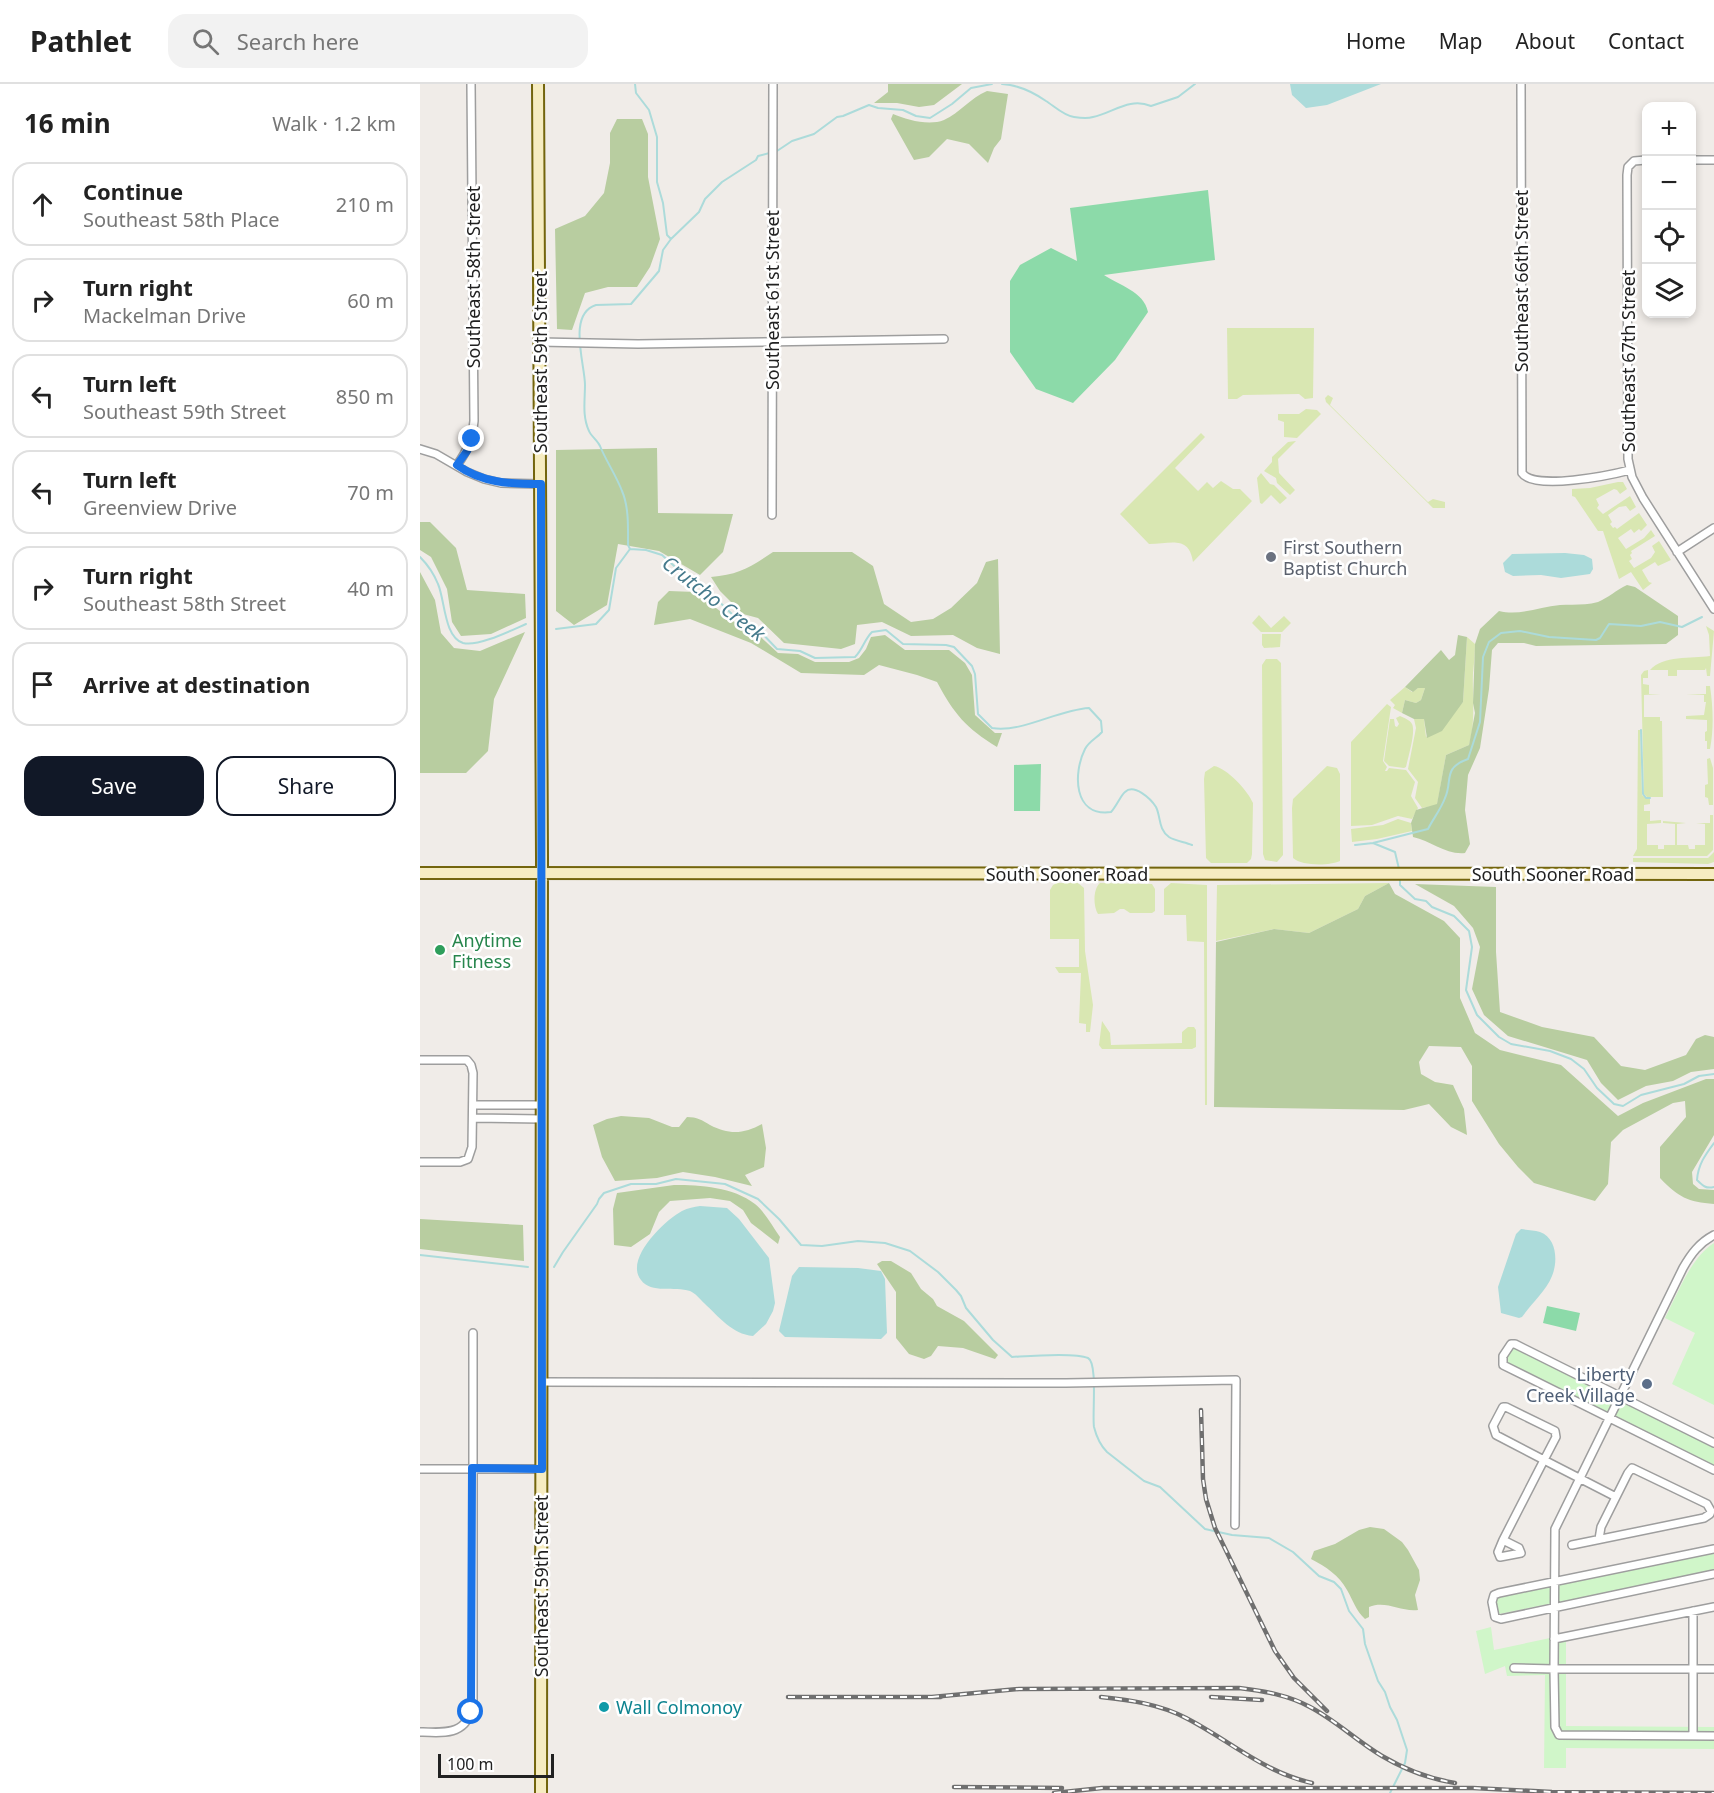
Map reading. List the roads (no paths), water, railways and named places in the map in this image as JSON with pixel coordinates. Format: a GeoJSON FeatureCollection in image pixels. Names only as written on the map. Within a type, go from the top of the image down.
{"type":"FeatureCollection","features":[{"type":"Feature","properties":{"kind":"main road","name":"Southeast 59th Street"},"geometry":{"type":"LineString","coordinates":[[538,84],[542,873],[542,1793]]}},
{"type":"Feature","properties":{"kind":"main road","name":"South Sooner Road"},"geometry":{"type":"LineString","coordinates":[[420,873],[1714,874]]}},
{"type":"Feature","properties":{"kind":"street","name":"Southeast 58th Street"},"geometry":{"type":"LineString","coordinates":[[457,465],[472,439],[474,420],[471,84]]}},
{"type":"Feature","properties":{"kind":"street","name":"Southeast 61st Street"},"geometry":{"type":"LineString","coordinates":[[772,84],[774,342],[772,515]]}},
{"type":"Feature","properties":{"kind":"street","name":"Southeast 66th Street"},"geometry":{"type":"LineString","coordinates":[[1521,84],[1522,468],[1524,477],[1534,480],[1584,480],[1630,470]]}},
{"type":"Feature","properties":{"kind":"street","name":"Southeast 67th Street"},"geometry":{"type":"LineString","coordinates":[[1642,160],[1632,163],[1628,167],[1627,175],[1627,438],[1630,470],[1643,498],[1714,609]]}},
{"type":"Feature","properties":{"kind":"street"},"geometry":{"type":"LineString","coordinates":[[1696,160],[1714,160]]}},
{"type":"Feature","properties":{"kind":"street"},"geometry":{"type":"LineString","coordinates":[[540,342],[638,344],[944,339]]}},
{"type":"Feature","properties":{"kind":"street"},"geometry":{"type":"LineString","coordinates":[[420,449],[436,454],[484,479],[501,483],[541,484]]}},
{"type":"Feature","properties":{"kind":"street"},"geometry":{"type":"LineString","coordinates":[[1677,552],[1714,528]]}},
{"type":"Feature","properties":{"kind":"street"},"geometry":{"type":"LineString","coordinates":[[420,1060],[463,1059],[470,1062],[473,1105],[471,1151],[468,1159],[460,1162],[420,1162]]}},
{"type":"Feature","properties":{"kind":"street"},"geometry":{"type":"LineString","coordinates":[[473,1105],[541,1105]]}},
{"type":"Feature","properties":{"kind":"street"},"geometry":{"type":"LineString","coordinates":[[472,1118],[541,1119]]}},
{"type":"Feature","properties":{"kind":"street"},"geometry":{"type":"LineString","coordinates":[[1714,1235],[1703,1241],[1691,1255],[1555,1528],[1554,1582],[1555,1727],[1559,1734],[1714,1736]]}},
{"type":"Feature","properties":{"kind":"street"},"geometry":{"type":"LineString","coordinates":[[420,1732],[451,1732],[462,1726],[470,1717],[472,1703],[473,1333]]}},
{"type":"Feature","properties":{"kind":"street"},"geometry":{"type":"LineString","coordinates":[[1714,1443],[1515,1344],[1511,1344],[1505,1351],[1503,1365],[1714,1470]]}},
{"type":"Feature","properties":{"kind":"street"},"geometry":{"type":"LineString","coordinates":[[542,1382],[1066,1383],[1236,1380],[1235,1525]]}},
{"type":"Feature","properties":{"kind":"street"},"geometry":{"type":"LineString","coordinates":[[1503,1540],[1544,1460],[1556,1437],[1555,1431],[1503,1407],[1493,1426],[1496,1434],[1544,1460],[1616,1497]]}},
{"type":"Feature","properties":{"kind":"street"},"geometry":{"type":"LineString","coordinates":[[420,1468],[542,1469]]}},
{"type":"Feature","properties":{"kind":"street"},"geometry":{"type":"LineString","coordinates":[[1572,1545],[1704,1518],[1710,1514],[1711,1510],[1707,1504],[1632,1468],[1600,1527],[1599,1539]]}},
{"type":"Feature","properties":{"kind":"street"},"geometry":{"type":"LineString","coordinates":[[1714,1549],[1499,1593],[1494,1595],[1492,1602],[1495,1617],[1498,1619],[1714,1574]]}},
{"type":"Feature","properties":{"kind":"street"},"geometry":{"type":"LineString","coordinates":[[1554,1639],[1714,1607]]}},
{"type":"Feature","properties":{"kind":"street"},"geometry":{"type":"LineString","coordinates":[[1693,1611],[1693,1736]]}},
{"type":"Feature","properties":{"kind":"street"},"geometry":{"type":"LineString","coordinates":[[1514,1668],[1714,1669]]}},
{"type":"Feature","properties":{"kind":"water"},"geometry":{"type":"Polygon","coordinates":[[[1290,84],[1381,84],[1327,105],[1306,108],[1292,95],[1290,84]]]}},
{"type":"Feature","properties":{"kind":"water"},"geometry":{"type":"Polygon","coordinates":[[[1512,554],[1584,555],[1592,559],[1593,569],[1590,574],[1561,578],[1541,575],[1513,576],[1505,572],[1503,563],[1512,554]]]}},
{"type":"Feature","properties":{"kind":"water"},"geometry":{"type":"Polygon","coordinates":[[[700,1206],[727,1208],[739,1219],[769,1258],[775,1303],[766,1324],[753,1336],[745,1335],[732,1328],[692,1292],[651,1287],[641,1280],[637,1271],[642,1251],[657,1231],[682,1211],[700,1206]]]}},
{"type":"Feature","properties":{"kind":"water"},"geometry":{"type":"Polygon","coordinates":[[[1521,1229],[1538,1231],[1546,1235],[1553,1245],[1555,1258],[1554,1270],[1549,1282],[1519,1318],[1501,1313],[1498,1287],[1516,1234],[1521,1229]]]}},
{"type":"Feature","properties":{"kind":"water"},"geometry":{"type":"Polygon","coordinates":[[[799,1267],[858,1268],[881,1271],[885,1279],[887,1333],[881,1339],[785,1337],[779,1331],[792,1276],[799,1267]]]}},
{"type":"Feature","properties":{"kind":"waterway"},"geometry":{"type":"LineString","coordinates":[[635,84],[636,93],[649,110],[657,137],[657,182],[663,203],[667,235],[671,239]]}},
{"type":"Feature","properties":{"kind":"waterway"},"geometry":{"type":"LineString","coordinates":[[630,549],[624,497],[617,479],[585,420],[585,385],[580,329],[582,318],[587,310],[596,305],[631,304],[659,271],[663,250],[699,212],[705,199],[722,182],[756,160],[758,156],[777,151],[792,141],[814,134],[837,117],[869,105],[903,110],[916,116],[930,118],[971,88],[992,84]]}},
{"type":"Feature","properties":{"kind":"waterway"},"geometry":{"type":"LineString","coordinates":[[1002,84],[1031,92],[1067,115],[1086,118],[1128,104],[1151,106],[1178,97],[1195,84]]}},
{"type":"Feature","properties":{"kind":"waterway","name":"Crutcho Creek"},"geometry":{"type":"LineString","coordinates":[[556,629],[596,624],[609,610],[616,568],[630,549],[646,550],[662,555],[692,582],[702,585],[738,620],[756,627],[777,649],[800,651],[815,658],[855,657],[872,632],[886,630],[903,644],[954,647],[972,666],[975,674],[978,714],[992,728],[1015,727],[1089,708],[1101,721],[1102,732],[1087,746],[1081,759],[1078,781],[1083,801],[1089,808],[1098,812],[1111,812],[1125,792],[1133,789],[1146,796],[1156,807],[1165,834],[1174,840],[1192,845]]}},
{"type":"Feature","properties":{"kind":"waterway","name":"Crutcho Creek"},"geometry":{"type":"LineString","coordinates":[[420,557],[436,580],[452,634],[463,643],[477,643],[526,624]]}},
{"type":"Feature","properties":{"kind":"waterway"},"geometry":{"type":"LineString","coordinates":[[1355,845],[1373,843],[1428,829],[1445,798],[1451,771],[1468,759],[1480,722],[1483,657],[1489,642],[1501,633],[1520,631],[1549,637],[1596,640],[1600,638],[1609,624],[1641,626],[1660,622],[1682,627],[1702,617]]}},
{"type":"Feature","properties":{"kind":"waterway"},"geometry":{"type":"LineString","coordinates":[[1641,730],[1643,794],[1646,798],[1650,798]]}},
{"type":"Feature","properties":{"kind":"waterway","name":"Crutcho Creek"},"geometry":{"type":"LineString","coordinates":[[1373,843],[1395,852],[1399,869]]}},
{"type":"Feature","properties":{"kind":"waterway","name":"Crutcho Creek"},"geometry":{"type":"LineString","coordinates":[[1400,878],[1400,885],[1415,899],[1426,901],[1432,907],[1454,916],[1469,931],[1472,947],[1466,990],[1477,1015],[1499,1037],[1511,1044],[1550,1051],[1571,1059],[1584,1069],[1597,1088],[1614,1104],[1623,1106],[1641,1095],[1684,1084],[1699,1076],[1714,1074]]}},
{"type":"Feature","properties":{"kind":"waterway","name":"Crutcho Creek"},"geometry":{"type":"LineString","coordinates":[[1714,1143],[1702,1160],[1697,1180],[1709,1188],[1714,1187]]}},
{"type":"Feature","properties":{"kind":"waterway"},"geometry":{"type":"LineString","coordinates":[[554,1267],[604,1193],[631,1184],[656,1184],[676,1179],[725,1184],[758,1199],[801,1245],[822,1246],[858,1241],[885,1243],[910,1251],[938,1272],[956,1290],[966,1308],[993,1340],[1012,1357],[1062,1355],[1088,1358],[1094,1379],[1094,1427],[1107,1452],[1144,1481],[1160,1487],[1205,1529],[1232,1535],[1269,1538],[1293,1552],[1319,1576],[1334,1582],[1341,1589],[1349,1611],[1363,1629],[1365,1644],[1378,1681],[1397,1720],[1407,1750],[1405,1763],[1390,1793]]}},
{"type":"Feature","properties":{"kind":"waterway"},"geometry":{"type":"LineString","coordinates":[[420,1255],[528,1267]]}},
{"type":"Feature","properties":{"kind":"railway"},"geometry":{"type":"LineString","coordinates":[[1201,1410],[1203,1479],[1206,1499],[1215,1528],[1275,1651],[1294,1678],[1327,1711]]}},
{"type":"Feature","properties":{"kind":"railway"},"geometry":{"type":"LineString","coordinates":[[932,1697],[1019,1689],[1239,1688],[1258,1691],[1302,1703],[1319,1712],[1390,1761],[1427,1776],[1455,1783]]}},
{"type":"Feature","properties":{"kind":"railway"},"geometry":{"type":"LineString","coordinates":[[788,1697],[941,1697]]}},
{"type":"Feature","properties":{"kind":"railway"},"geometry":{"type":"LineString","coordinates":[[1101,1697],[1144,1703],[1176,1713],[1262,1763],[1294,1778],[1312,1783]]}},
{"type":"Feature","properties":{"kind":"railway"},"geometry":{"type":"LineString","coordinates":[[1211,1697],[1262,1700]]}},
{"type":"Feature","properties":{"kind":"railway"},"geometry":{"type":"LineString","coordinates":[[954,1787],[1062,1788]]}},
{"type":"Feature","properties":{"kind":"railway"},"geometry":{"type":"LineString","coordinates":[[1054,1793],[1102,1788],[1473,1788],[1552,1792],[1714,1793]]}},
{"type":"Feature","properties":{"kind":"place","name":"First Southern Baptist Church"},"geometry":{"type":"Point","coordinates":[1271,557]}},
{"type":"Feature","properties":{"kind":"place","name":"Anytime Fitness"},"geometry":{"type":"Point","coordinates":[440,950]}},
{"type":"Feature","properties":{"kind":"place","name":"Liberty Creek Village"},"geometry":{"type":"Point","coordinates":[1647,1384]}},
{"type":"Feature","properties":{"kind":"place","name":"Wall Colmonoy"},"geometry":{"type":"Point","coordinates":[604,1707]}}]}
